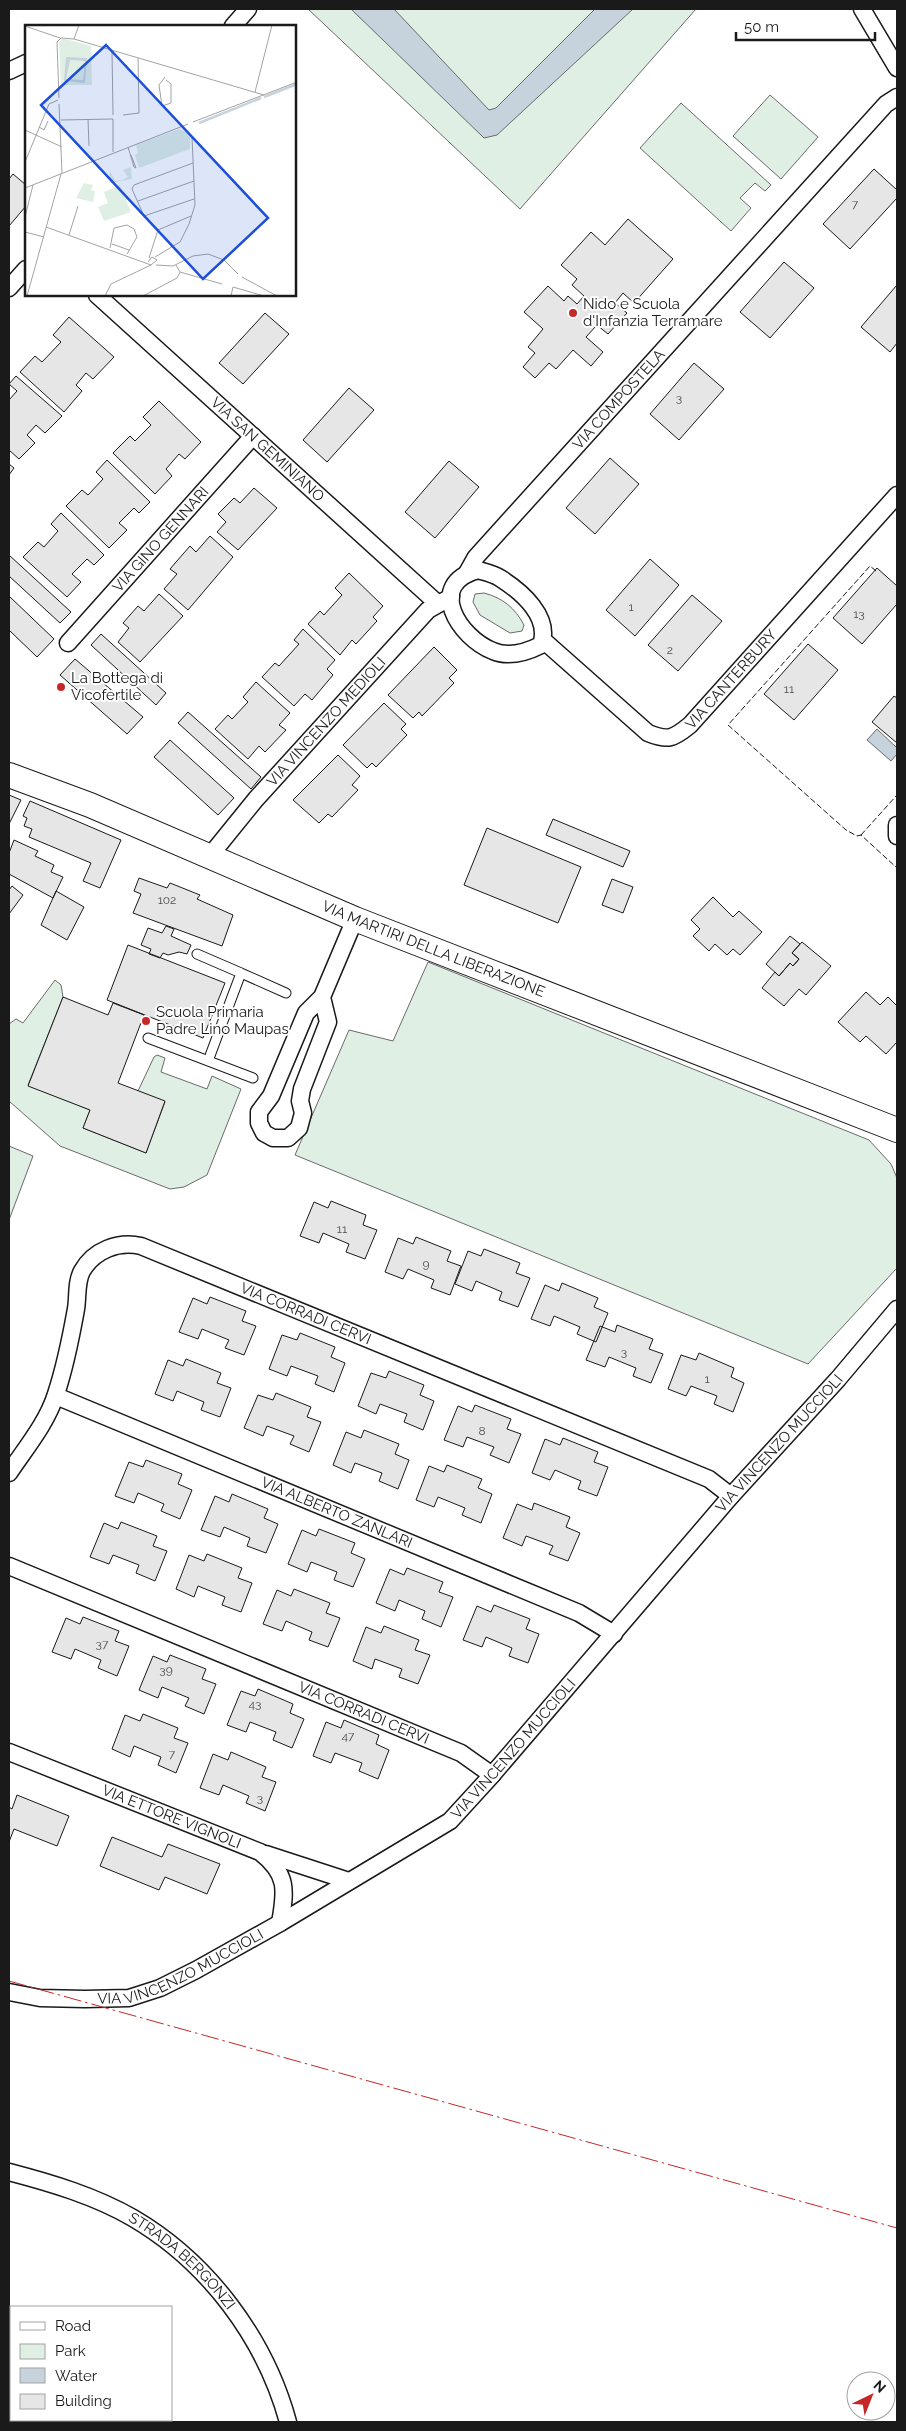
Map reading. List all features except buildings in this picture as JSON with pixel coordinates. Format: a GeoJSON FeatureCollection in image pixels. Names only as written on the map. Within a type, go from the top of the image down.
{"type":"FeatureCollection","features":[{"type":"Feature","properties":{"kind":"street"},"geometry":{"type":"LineString","coordinates":[[234,25],[248,9]]}},
{"type":"Feature","properties":{"kind":"street"},"geometry":{"type":"LineString","coordinates":[[862,9],[897,68]]}},
{"type":"Feature","properties":{"kind":"street"},"geometry":{"type":"LineString","coordinates":[[9,70],[25,63]]}},
{"type":"Feature","properties":{"kind":"street","name":"VIA COMPOSTELA"},"geometry":{"type":"LineString","coordinates":[[467,573],[476,557],[546,479],[886,104],[897,97]]}},
{"type":"Feature","properties":{"kind":"street"},"geometry":{"type":"LineString","coordinates":[[9,288],[25,269]]}},
{"type":"Feature","properties":{"kind":"street","name":"VIA SAN GEMINIANO"},"geometry":{"type":"LineString","coordinates":[[98,296],[253,436],[444,600]]}},
{"type":"Feature","properties":{"kind":"street","name":"VIA GINO GENNARI"},"geometry":{"type":"LineString","coordinates":[[68,642],[253,436]]}},
{"type":"Feature","properties":{"kind":"street","name":"VIA CANTERBURY"},"geometry":{"type":"LineString","coordinates":[[543,640],[648,733],[661,738],[676,737],[690,725],[897,496]]}},
{"type":"Feature","properties":{"kind":"street"},"geometry":{"type":"LineString","coordinates":[[478,570],[499,576],[521,594],[543,622],[543,640],[541,645],[522,653],[509,654],[493,651],[462,627],[451,606],[444,600],[456,580],[467,573],[478,570]]}},
{"type":"Feature","properties":{"kind":"street","name":"VIA VINCENZO MEDIOLI"},"geometry":{"type":"LineString","coordinates":[[209,857],[256,799],[421,617],[444,600]]}},
{"type":"Feature","properties":{"kind":"street","name":"VIA MARTIRI DELLA LIBERAZIONE"},"geometry":{"type":"LineString","coordinates":[[9,775],[90,805],[355,919],[861,1118],[897,1130]]}},
{"type":"Feature","properties":{"kind":"street"},"geometry":{"type":"LineString","coordinates":[[897,825],[897,836]]}},
{"type":"Feature","properties":{"kind":"street"},"geometry":{"type":"LineString","coordinates":[[322,997],[328,1022],[302,1088],[300,1101],[303,1113],[298,1128],[288,1138],[273,1138],[264,1133],[258,1123],[259,1112],[271,1096],[306,1013],[322,997],[355,919]]}},
{"type":"Feature","properties":{"kind":"street","name":"VIA MARTIRI DELLA LIBERAZIONE"},"geometry":{"type":"LineString","coordinates":[[861,1118],[897,1144]]}},
{"type":"Feature","properties":{"kind":"street","name":"VIA CORRADI CERVI"},"geometry":{"type":"LineString","coordinates":[[9,1473],[45,1417],[56,1396],[76,1308],[82,1272],[92,1259],[106,1249],[116,1245],[130,1244],[141,1246],[709,1479],[731,1496]]}},
{"type":"Feature","properties":{"kind":"street","name":"VIA VINCENZO MUCCIOLI"},"geometry":{"type":"LineString","coordinates":[[9,1992],[40,1998],[129,1998],[160,1988],[280,1923],[450,1821],[614,1634],[731,1496],[838,1379],[897,1309]]}},
{"type":"Feature","properties":{"kind":"street","name":"VIA ALBERTO ZANLARI"},"geometry":{"type":"LineString","coordinates":[[56,1396],[579,1613],[614,1634]]}},
{"type":"Feature","properties":{"kind":"street","name":"VIA CORRADI CERVI"},"geometry":{"type":"LineString","coordinates":[[9,1566],[461,1753],[492,1775]]}},
{"type":"Feature","properties":{"kind":"street","name":"VIA ETTORE VIGNOLI"},"geometry":{"type":"LineString","coordinates":[[9,1752],[260,1852],[274,1863],[284,1881],[280,1923]]}},
{"type":"Feature","properties":{"kind":"street"},"geometry":{"type":"LineString","coordinates":[[260,1852],[349,1881]]}},
{"type":"Feature","properties":{"kind":"street","name":"STRADA BERGONZI"},"geometry":{"type":"LineString","coordinates":[[9,2172],[81,2193],[131,2217],[155,2232],[194,2265],[227,2302],[249,2333],[271,2373],[288,2422]]}},
{"type":"Feature","properties":{"kind":"lane"},"geometry":{"type":"LineString","coordinates":[[197,954],[286,993]]}},
{"type":"Feature","properties":{"kind":"lane"},"geometry":{"type":"LineString","coordinates":[[208,1060],[241,973]]}},
{"type":"Feature","properties":{"kind":"lane"},"geometry":{"type":"LineString","coordinates":[[148,1038],[253,1078]]}},
{"type":"Feature","properties":{"kind":"green space"},"geometry":{"type":"Polygon","coordinates":[[[308,9],[696,9],[520,209],[308,9]]]}},
{"type":"Feature","properties":{"kind":"green space"},"geometry":{"type":"Polygon","coordinates":[[[770,95],[818,137],[781,179],[733,136],[770,95]]]}},
{"type":"Feature","properties":{"kind":"green space"},"geometry":{"type":"Polygon","coordinates":[[[681,103],[771,185],[765,191],[755,183],[740,198],[751,208],[731,231],[640,148],[681,103]]]}},
{"type":"Feature","properties":{"kind":"green space"},"geometry":{"type":"Polygon","coordinates":[[[484,593],[503,601],[517,614],[524,625],[522,631],[510,633],[480,615],[473,602],[475,594],[484,593]]]}},
{"type":"Feature","properties":{"kind":"green space"},"geometry":{"type":"Polygon","coordinates":[[[428,962],[869,1140],[891,1164],[897,1178],[897,1268],[808,1364],[295,1155],[349,1030],[393,1041],[428,962]]]}},
{"type":"Feature","properties":{"kind":"green space"},"geometry":{"type":"Polygon","coordinates":[[[55,980],[61,985],[63,997],[28,1085],[90,1110],[83,1128],[146,1153],[165,1102],[138,1091],[154,1057],[157,1055],[165,1058],[161,1072],[207,1089],[212,1076],[241,1089],[207,1175],[184,1187],[170,1189],[60,1146],[9,1101],[9,1024],[16,1019],[23,1023],[55,980]]]}},
{"type":"Feature","properties":{"kind":"green space"},"geometry":{"type":"Polygon","coordinates":[[[9,1146],[33,1156],[9,1220],[9,1146]]]}},
{"type":"Feature","properties":{"kind":"water"},"geometry":{"type":"Polygon","coordinates":[[[351,9],[394,9],[489,110],[496,108],[595,9],[633,9],[497,135],[484,138],[351,9]]]}},
{"type":"Feature","properties":{"kind":"water"},"geometry":{"type":"Polygon","coordinates":[[[877,729],[897,748],[897,754],[891,761],[867,740],[877,729]]]}},
{"type":"Feature","properties":{"kind":"fence"},"geometry":{"type":"LineString","coordinates":[[876,571],[870,566],[728,725],[846,830],[857,836],[861,835],[897,868]]}},
{"type":"Feature","properties":{"kind":"fence"},"geometry":{"type":"LineString","coordinates":[[861,835],[897,795]]}},
{"type":"Feature","properties":{"kind":"power"},"geometry":{"type":"LineString","coordinates":[[9,1981],[897,2228]]}},
{"type":"Feature","properties":{"kind":"place","name":"Nido e Scuola d'Infanzia Terramare"},"geometry":{"type":"Point","coordinates":[573,313]}},
{"type":"Feature","properties":{"kind":"place","name":"La Bottega di Vicofertile"},"geometry":{"type":"Point","coordinates":[61,687]}},
{"type":"Feature","properties":{"kind":"place","name":"Scuola Primaria Padre Lino Maupas"},"geometry":{"type":"Point","coordinates":[146,1021]}}]}
